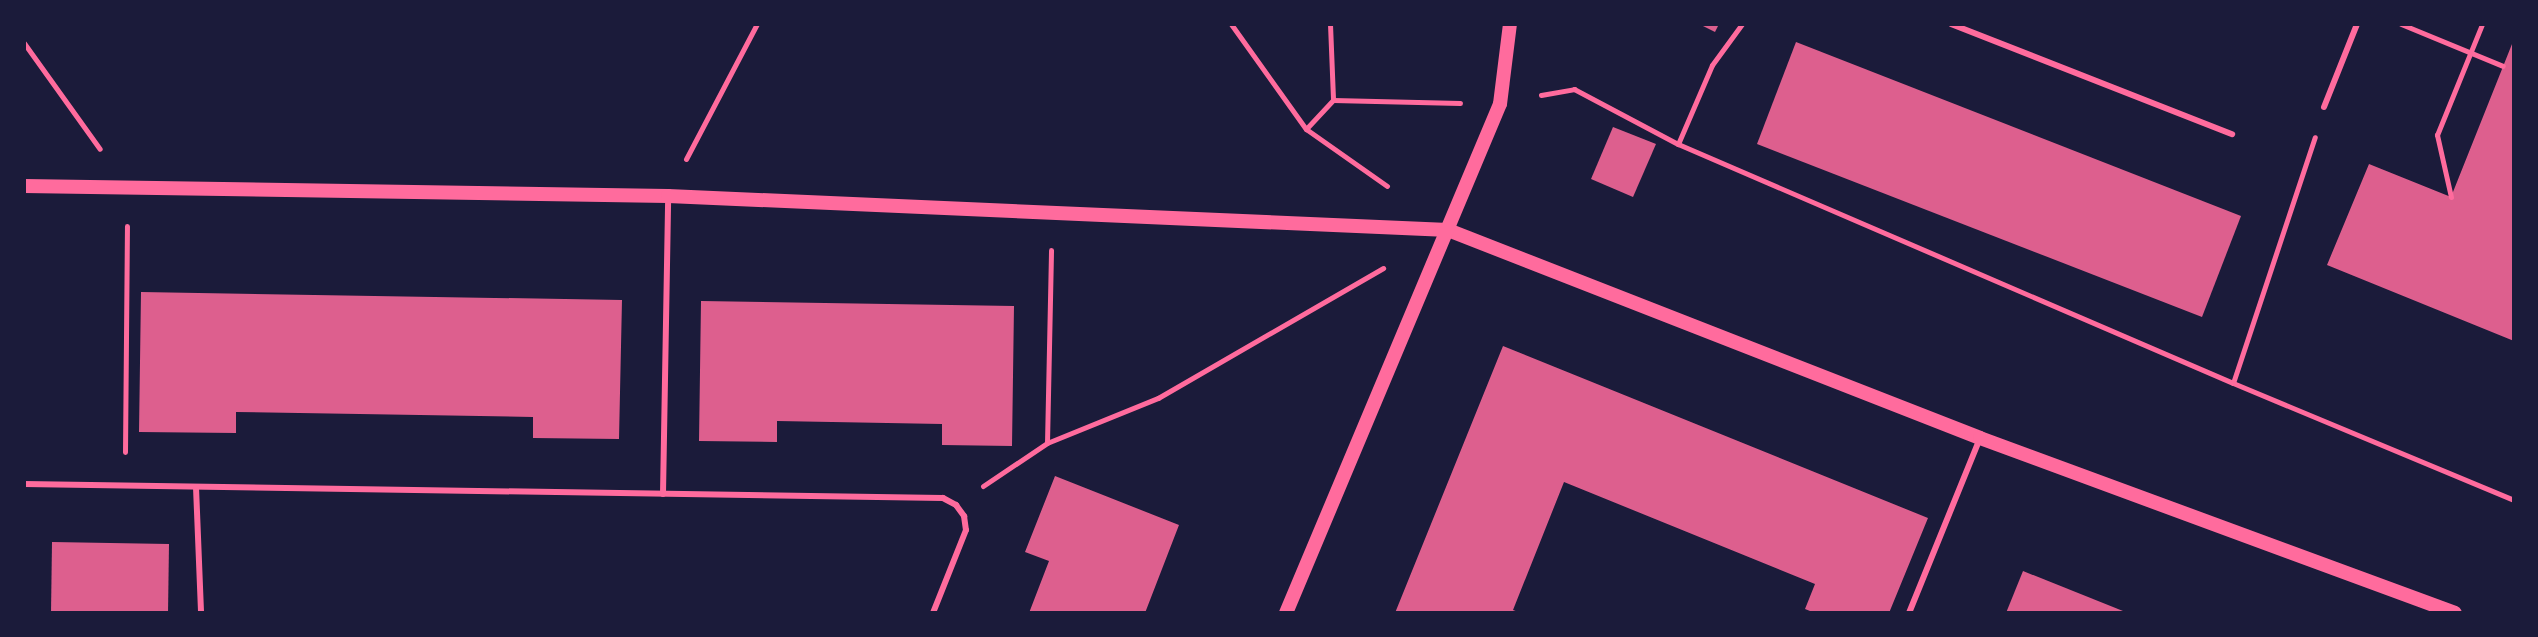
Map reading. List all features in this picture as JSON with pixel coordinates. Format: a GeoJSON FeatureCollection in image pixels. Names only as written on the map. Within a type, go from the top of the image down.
{"type":"FeatureCollection","features":[{"type":"Feature","properties":{"kind":"street"},"geometry":{"type":"LineString","coordinates":[[1286,613],[1500,104],[1510,24]]}},
{"type":"Feature","properties":{"kind":"street"},"geometry":{"type":"LineString","coordinates":[[24,186],[668,196],[1448,230],[1980,438],[2455,613]]}},
{"type":"Feature","properties":{"kind":"lane"},"geometry":{"type":"LineString","coordinates":[[1951,24],[2232,134]]}},
{"type":"Feature","properties":{"kind":"lane"},"geometry":{"type":"LineString","coordinates":[[2324,107],[2357,24]]}},
{"type":"Feature","properties":{"kind":"lane"},"geometry":{"type":"LineString","coordinates":[[663,494],[668,196]]}},
{"type":"Feature","properties":{"kind":"lane"},"geometry":{"type":"LineString","coordinates":[[1909,613],[1980,438]]}},
{"type":"Feature","properties":{"kind":"lane"},"geometry":{"type":"LineString","coordinates":[[24,484],[943,498],[956,505],[964,516],[966,530],[933,613]]}},
{"type":"Feature","properties":{"kind":"lane"},"geometry":{"type":"LineString","coordinates":[[196,487],[201,613]]}},
{"type":"Feature","properties":{"kind":"path"},"geometry":{"type":"LineString","coordinates":[[668,196],[757,24]]}},
{"type":"Feature","properties":{"kind":"path"},"geometry":{"type":"LineString","coordinates":[[956,505],[1047,443],[1158,398],[1448,230],[1306,129],[1231,24]]}},
{"type":"Feature","properties":{"kind":"path"},"geometry":{"type":"LineString","coordinates":[[1306,129],[1333,100],[1330,24]]}},
{"type":"Feature","properties":{"kind":"path"},"geometry":{"type":"LineString","coordinates":[[1678,144],[1712,65],[1742,24]]}},
{"type":"Feature","properties":{"kind":"path"},"geometry":{"type":"LineString","coordinates":[[2401,24],[2503,66]]}},
{"type":"Feature","properties":{"kind":"path"},"geometry":{"type":"LineString","coordinates":[[2451,197],[2437,135],[2482,24]]}},
{"type":"Feature","properties":{"kind":"path"},"geometry":{"type":"LineString","coordinates":[[24,43],[127,188],[125,485]]}},
{"type":"Feature","properties":{"kind":"path"},"geometry":{"type":"LineString","coordinates":[[1333,100],[1500,104],[1574,89],[1678,144],[2233,383],[2514,500]]}},
{"type":"Feature","properties":{"kind":"path"},"geometry":{"type":"LineString","coordinates":[[2233,383],[2324,107]]}},
{"type":"Feature","properties":{"kind":"path"},"geometry":{"type":"LineString","coordinates":[[1047,443],[1052,212]]}},
{"type":"Feature","properties":{"kind":"building"},"geometry":{"type":"Polygon","coordinates":[[[1699,24],[1719,24],[1715,32],[1699,24]]]}},
{"type":"Feature","properties":{"kind":"building"},"geometry":{"type":"Polygon","coordinates":[[[2514,39],[2514,341],[2327,265],[2369,164],[2451,197],[2514,39]]]}},
{"type":"Feature","properties":{"kind":"building"},"geometry":{"type":"Polygon","coordinates":[[[1796,42],[2241,216],[2202,317],[1757,144],[1796,42]]]}},
{"type":"Feature","properties":{"kind":"building"},"geometry":{"type":"Polygon","coordinates":[[[1613,127],[1656,144],[1633,197],[1591,179],[1613,127]]]}},
{"type":"Feature","properties":{"kind":"building"},"geometry":{"type":"Polygon","coordinates":[[[141,292],[622,300],[619,439],[533,438],[533,417],[236,412],[236,433],[139,432],[141,292]]]}},
{"type":"Feature","properties":{"kind":"building"},"geometry":{"type":"Polygon","coordinates":[[[701,301],[1014,306],[1012,446],[942,445],[942,424],[777,421],[777,442],[699,441],[701,301]]]}},
{"type":"Feature","properties":{"kind":"building"},"geometry":{"type":"Polygon","coordinates":[[[1503,346],[1928,518],[1889,613],[1815,613],[1805,609],[1815,584],[1564,482],[1513,610],[1521,613],[1395,613],[1503,346]]]}},
{"type":"Feature","properties":{"kind":"building"},"geometry":{"type":"Polygon","coordinates":[[[1055,476],[1179,525],[1145,613],[1029,613],[1049,561],[1025,552],[1055,476]]]}},
{"type":"Feature","properties":{"kind":"building"},"geometry":{"type":"Polygon","coordinates":[[[52,542],[169,544],[168,613],[51,613],[52,542]]]}},
{"type":"Feature","properties":{"kind":"building"},"geometry":{"type":"Polygon","coordinates":[[[2023,571],[2128,613],[2006,613],[2023,571]]]}}]}
